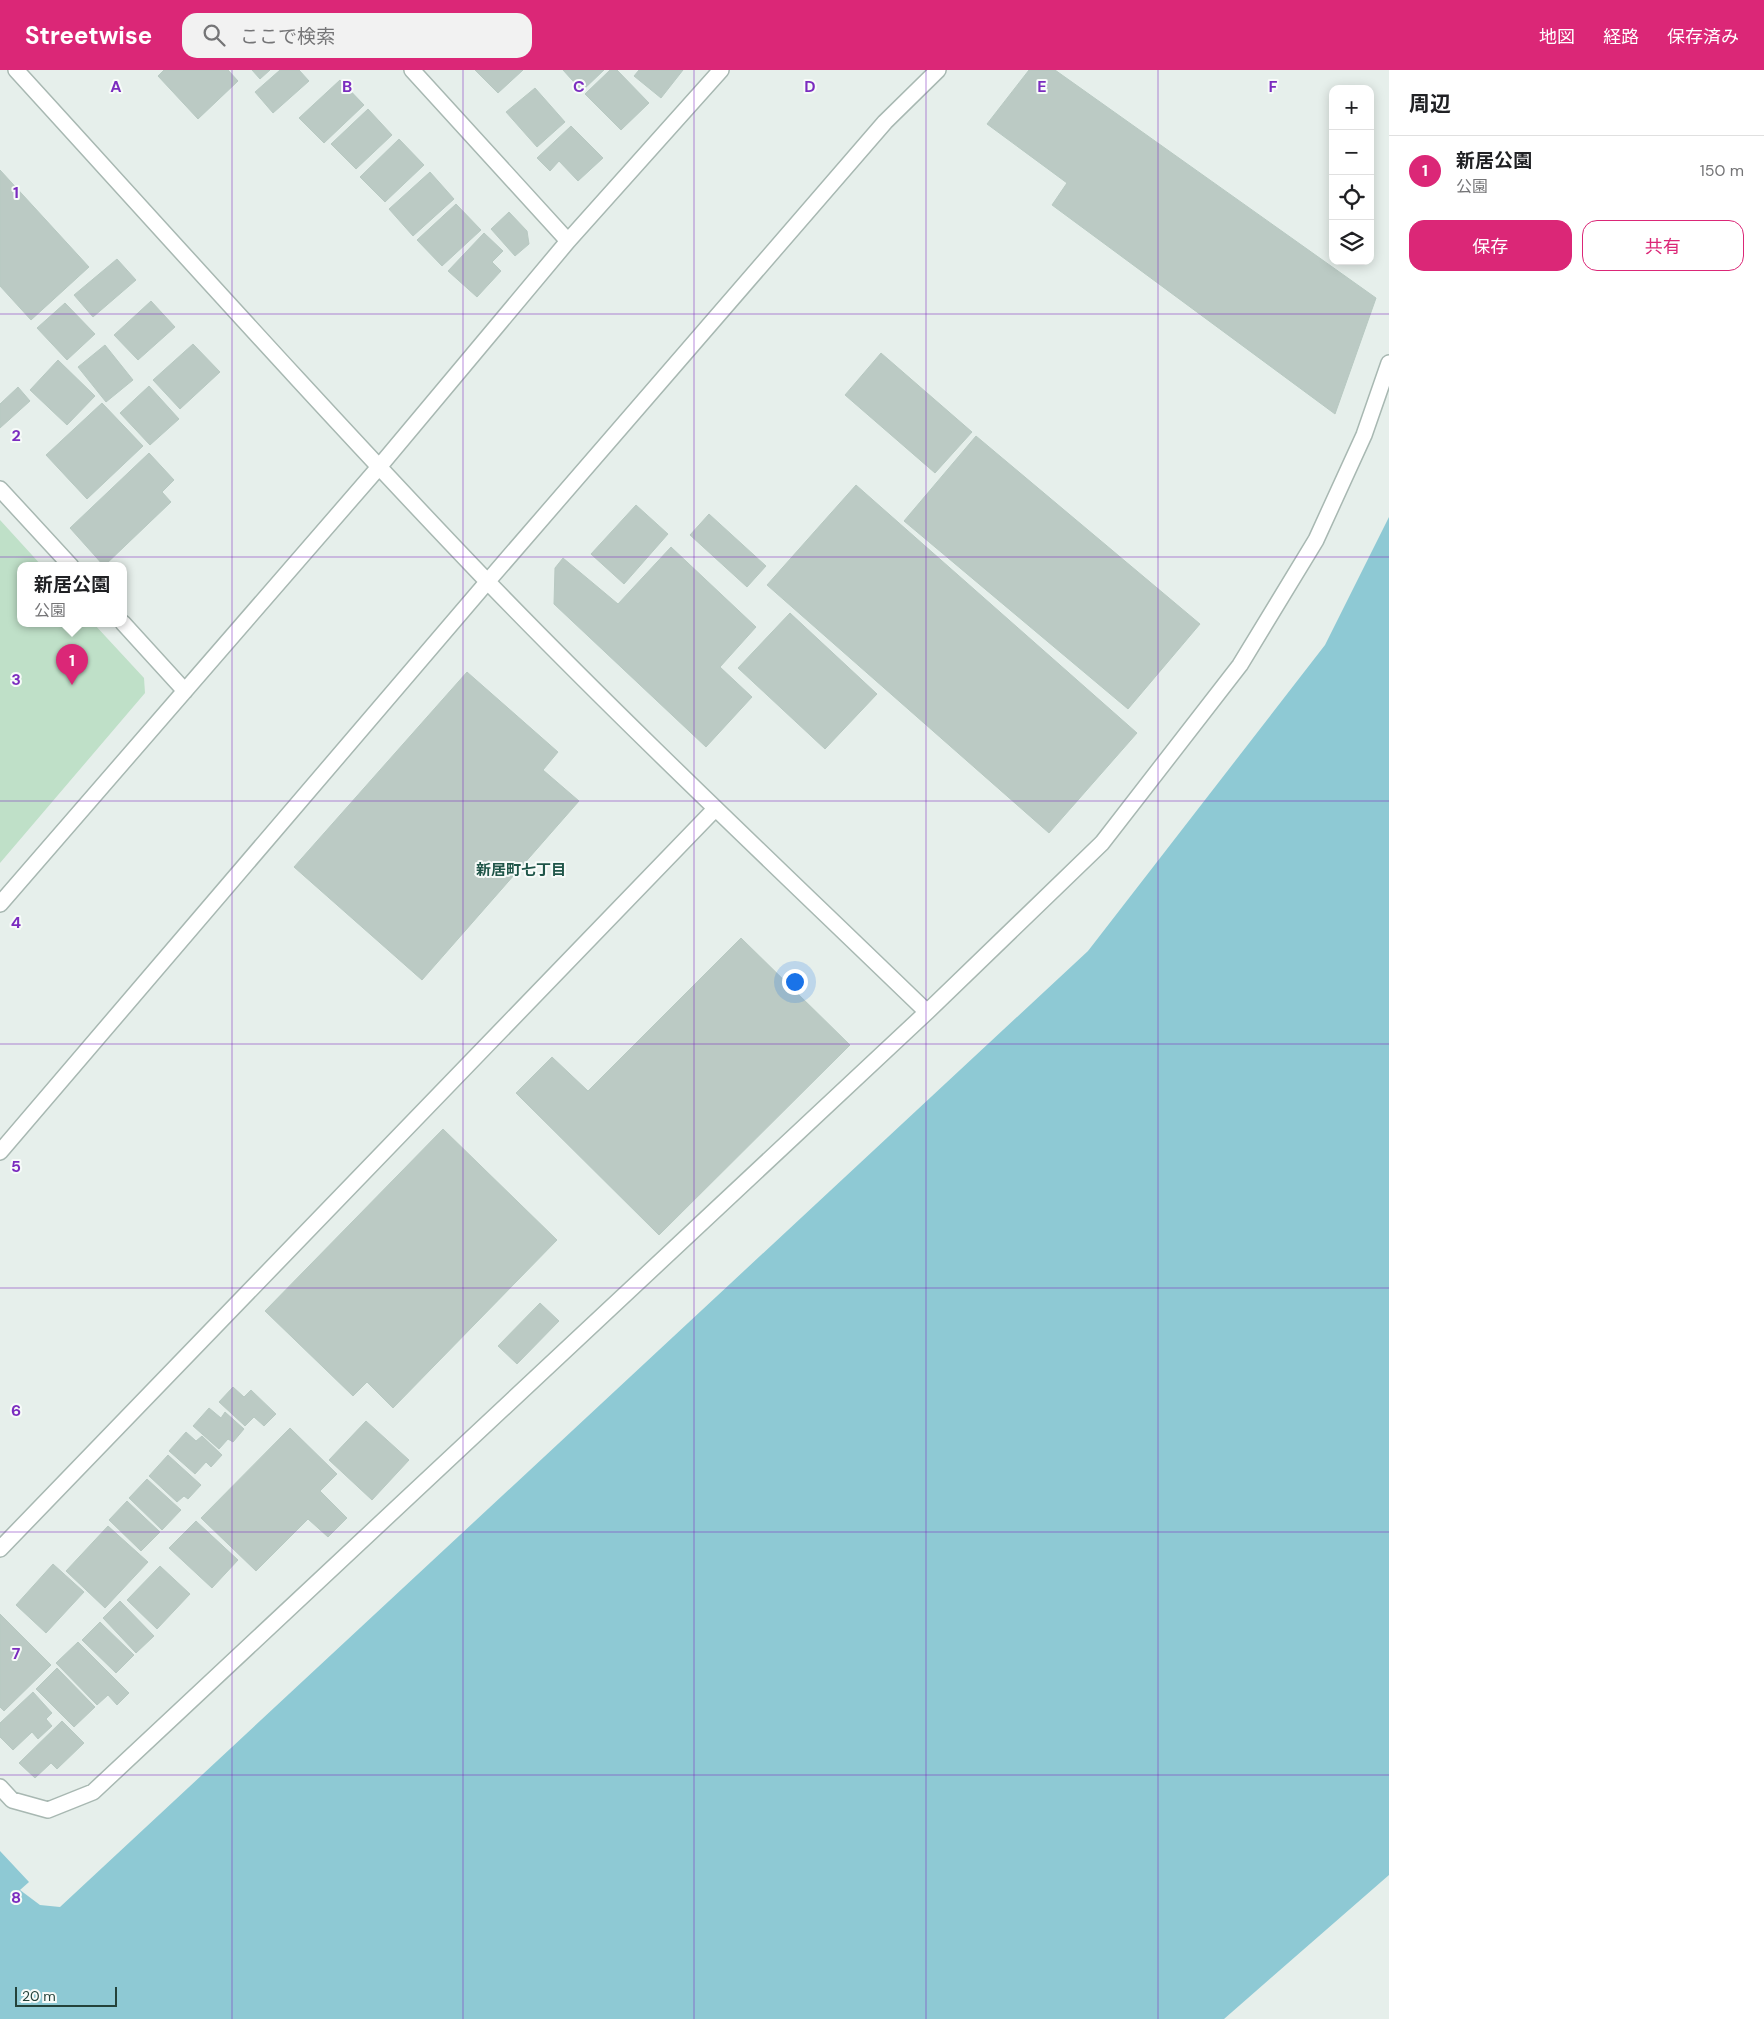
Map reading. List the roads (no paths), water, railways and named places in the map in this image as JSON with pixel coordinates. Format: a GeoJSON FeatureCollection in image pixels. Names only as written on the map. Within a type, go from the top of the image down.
{"type":"FeatureCollection","features":[{"type":"Feature","properties":{"kind":"street"},"geometry":{"type":"LineString","coordinates":[[16,70],[379,467],[488,581],[715,809],[928,1012]]}},
{"type":"Feature","properties":{"kind":"street"},"geometry":{"type":"LineString","coordinates":[[412,70],[568,241]]}},
{"type":"Feature","properties":{"kind":"street"},"geometry":{"type":"LineString","coordinates":[[0,904],[379,467],[568,241],[721,70]]}},
{"type":"Feature","properties":{"kind":"street"},"geometry":{"type":"LineString","coordinates":[[0,1152],[488,581],[885,122],[938,70]]}},
{"type":"Feature","properties":{"kind":"street"},"geometry":{"type":"LineString","coordinates":[[0,1787],[12,1800],[48,1810],[93,1792],[928,1012],[1102,842],[1240,665],[1316,540],[1364,435],[1389,363]]}},
{"type":"Feature","properties":{"kind":"street"},"geometry":{"type":"LineString","coordinates":[[0,489],[67,562]]}},
{"type":"Feature","properties":{"kind":"street"},"geometry":{"type":"LineString","coordinates":[[127,627],[186,691]]}},
{"type":"Feature","properties":{"kind":"street"},"geometry":{"type":"LineString","coordinates":[[0,1549],[715,809]]}},
{"type":"Feature","properties":{"kind":"water"},"geometry":{"type":"Polygon","coordinates":[[[1389,517],[1389,1875],[1224,2019],[0,2019],[0,1851],[29,1882],[20,1890],[40,1905],[60,1907],[1088,951],[1325,645],[1389,517]]]}},
{"type":"Feature","properties":{"kind":"place","name":"新居公園"},"geometry":{"type":"Point","coordinates":[72,685]}},
{"type":"Feature","properties":{"kind":"district","name":"新居町七丁目"},"geometry":{"type":"Point","coordinates":[521,870]}}]}
